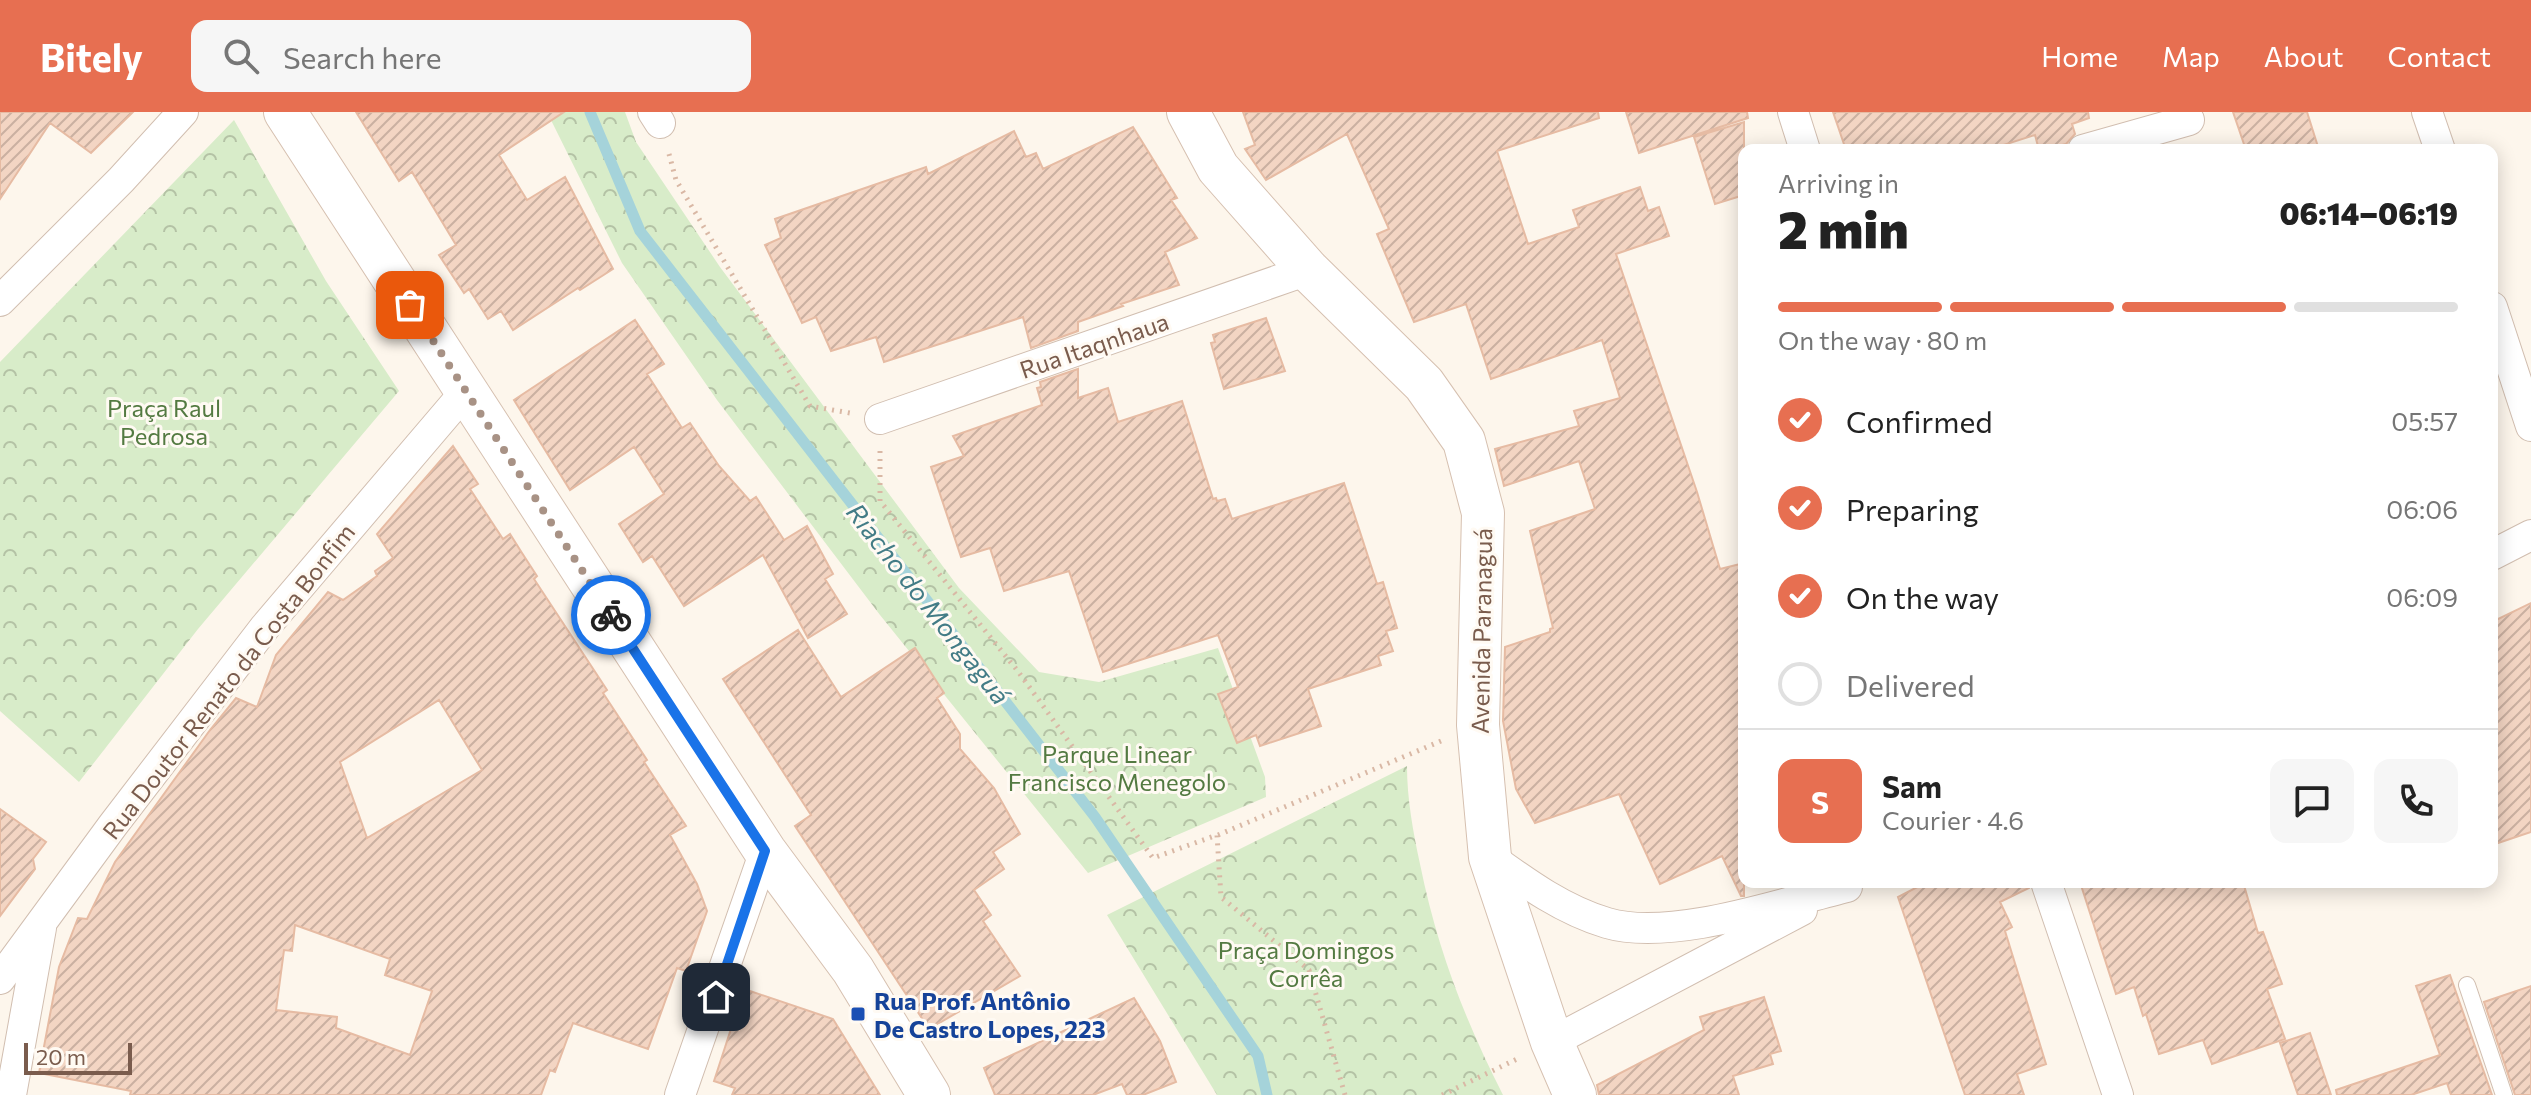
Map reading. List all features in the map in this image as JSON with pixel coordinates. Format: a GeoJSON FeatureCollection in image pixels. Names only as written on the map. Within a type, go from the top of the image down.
{"type":"FeatureCollection","features":[{"type":"Feature","properties":{"kind":"main road"},"geometry":{"type":"LineString","coordinates":[[285,112],[765,851],[853,970],[929,1095]]}},
{"type":"Feature","properties":{"kind":"main road","name":"Avenida Paranaguá"},"geometry":{"type":"LineString","coordinates":[[1188,112],[1218,168],[1308,270],[1424,384],[1464,441],[1483,513],[1478,725],[1490,857],[1552,1042],[1575,1095]]}},
{"type":"Feature","properties":{"kind":"street"},"geometry":{"type":"LineString","coordinates":[[0,301],[121,180],[183,112]]}},
{"type":"Feature","properties":{"kind":"street"},"geometry":{"type":"LineString","coordinates":[[1793,112],[1803,144]]}},
{"type":"Feature","properties":{"kind":"street"},"geometry":{"type":"LineString","coordinates":[[2427,112],[2438,144]]}},
{"type":"Feature","properties":{"kind":"street"},"geometry":{"type":"LineString","coordinates":[[2104,144],[2189,120]]}},
{"type":"Feature","properties":{"kind":"street","name":"Rua Itaqnhaua"},"geometry":{"type":"LineString","coordinates":[[880,419],[1308,270]]}},
{"type":"Feature","properties":{"kind":"street"},"geometry":{"type":"LineString","coordinates":[[2498,325],[2531,426]]}},
{"type":"Feature","properties":{"kind":"street","name":"Rua Doutor Renato da Costa Bonfim"},"geometry":{"type":"LineString","coordinates":[[0,979],[265,627],[466,391]]}},
{"type":"Feature","properties":{"kind":"street"},"geometry":{"type":"LineString","coordinates":[[2498,552],[2531,535]]}},
{"type":"Feature","properties":{"kind":"street"},"geometry":{"type":"LineString","coordinates":[[680,1095],[765,851]]}},
{"type":"Feature","properties":{"kind":"street"},"geometry":{"type":"LineString","coordinates":[[1490,857],[1560,904],[1608,924],[1647,930],[1693,925],[1836,888]]}},
{"type":"Feature","properties":{"kind":"street"},"geometry":{"type":"LineString","coordinates":[[1552,1042],[1844,888]]}},
{"type":"Feature","properties":{"kind":"street"},"geometry":{"type":"LineString","coordinates":[[2048,888],[2118,1095]]}},
{"type":"Feature","properties":{"kind":"street"},"geometry":{"type":"LineString","coordinates":[[11,1095],[43,922]]}},
{"type":"Feature","properties":{"kind":"lane"},"geometry":{"type":"LineString","coordinates":[[2467,985],[2504,1095]]}},
{"type":"Feature","properties":{"kind":"path"},"geometry":{"type":"LineString","coordinates":[[657,117],[676,180],[810,406],[880,419],[880,501],[1017,670],[1153,858],[1217,835],[1478,725]]}},
{"type":"Feature","properties":{"kind":"path"},"geometry":{"type":"LineString","coordinates":[[1217,835],[1221,897],[1309,970],[1345,1095]]}},
{"type":"Feature","properties":{"kind":"path"},"geometry":{"type":"LineString","coordinates":[[1442,1095],[1552,1042]]}},
{"type":"Feature","properties":{"kind":"green space","name":"Parque Linear Francisco Menegolo"},"geometry":{"type":"Polygon","coordinates":[[[547,112],[625,112],[636,142],[720,267],[959,588],[1039,672],[1099,682],[1218,648],[1265,777],[1266,797],[1088,873],[880,615],[717,400],[622,263],[547,112]]]}},
{"type":"Feature","properties":{"kind":"green space","name":"Praça Raul Pedrosa"},"geometry":{"type":"Polygon","coordinates":[[[234,120],[326,281],[399,391],[198,629],[79,782],[0,711],[0,362],[234,120]]]}},
{"type":"Feature","properties":{"kind":"green space","name":"Praça Domingos Corrêa"},"geometry":{"type":"Polygon","coordinates":[[[1407,766],[1413,827],[1443,954],[1464,1010],[1503,1095],[1217,1095],[1107,915],[1407,766]]]}},
{"type":"Feature","properties":{"kind":"building"},"geometry":{"type":"Polygon","coordinates":[[[0,112],[133,112],[91,153],[50,123],[0,199],[0,112]]]}},
{"type":"Feature","properties":{"kind":"building"},"geometry":{"type":"Polygon","coordinates":[[[356,112],[564,112],[499,155],[527,200],[565,177],[613,269],[513,330],[501,311],[488,319],[469,289],[464,293],[439,255],[456,245],[412,172],[399,181],[356,112]]]}},
{"type":"Feature","properties":{"kind":"building"},"geometry":{"type":"Polygon","coordinates":[[[1243,112],[1598,112],[1599,118],[1497,151],[1528,244],[1579,227],[1573,210],[1640,187],[1648,211],[1659,207],[1669,236],[1616,254],[1720,569],[1738,564],[1738,888],[1744,888],[1744,896],[1741,896],[1722,856],[1660,884],[1619,794],[1535,823],[1516,789],[1503,721],[1505,647],[1550,632],[1553,628],[1530,531],[1595,509],[1579,461],[1504,486],[1495,449],[1579,426],[1574,411],[1620,398],[1602,340],[1491,379],[1466,304],[1414,322],[1377,234],[1389,229],[1347,134],[1266,180],[1245,149],[1255,145],[1243,112]]]}},
{"type":"Feature","properties":{"kind":"building"},"geometry":{"type":"Polygon","coordinates":[[[1626,112],[1747,112],[1748,118],[1639,153],[1626,112]]]}},
{"type":"Feature","properties":{"kind":"building"},"geometry":{"type":"Polygon","coordinates":[[[1833,112],[2088,112],[2089,118],[2072,124],[2075,134],[2066,144],[2037,144],[2035,135],[2007,144],[1844,144],[1833,112]]]}},
{"type":"Feature","properties":{"kind":"building"},"geometry":{"type":"Polygon","coordinates":[[[2233,112],[2307,112],[2317,144],[2244,144],[2233,112]]]}},
{"type":"Feature","properties":{"kind":"building"},"geometry":{"type":"Polygon","coordinates":[[[1744,122],[1744,144],[1738,144],[1738,197],[1715,204],[1694,137],[1744,122]]]}},
{"type":"Feature","properties":{"kind":"building"},"geometry":{"type":"Polygon","coordinates":[[[1133,127],[1177,198],[1171,200],[1197,238],[1165,252],[1179,285],[1078,322],[1078,331],[1031,348],[1023,317],[884,362],[876,337],[831,351],[816,317],[802,323],[765,245],[781,238],[775,219],[926,167],[928,174],[1014,131],[1026,157],[1036,153],[1043,169],[1133,127]]]}},
{"type":"Feature","properties":{"kind":"building"},"geometry":{"type":"Polygon","coordinates":[[[1266,318],[1285,371],[1224,389],[1211,343],[1215,342],[1213,335],[1266,318]]]}},
{"type":"Feature","properties":{"kind":"building"},"geometry":{"type":"Polygon","coordinates":[[[635,320],[664,364],[647,374],[682,428],[690,423],[719,466],[750,501],[756,497],[784,540],[807,526],[833,574],[825,579],[847,614],[808,638],[763,555],[684,606],[652,556],[643,562],[619,524],[664,494],[634,447],[570,490],[514,400],[635,320]]]}},
{"type":"Feature","properties":{"kind":"building"},"geometry":{"type":"Polygon","coordinates":[[[1078,369],[1078,398],[1108,388],[1118,422],[1182,401],[1213,499],[1225,499],[1232,519],[1344,483],[1377,584],[1383,582],[1397,628],[1386,631],[1393,651],[1378,656],[1381,665],[1308,689],[1321,726],[1260,746],[1256,735],[1237,743],[1218,694],[1238,687],[1218,635],[1103,672],[1069,571],[1004,591],[990,548],[961,557],[931,467],[964,456],[953,436],[1042,405],[1037,388],[1041,387],[1040,382],[1078,369]]]}},
{"type":"Feature","properties":{"kind":"building"},"geometry":{"type":"Polygon","coordinates":[[[453,446],[478,484],[470,489],[503,539],[510,534],[537,576],[534,579],[607,690],[603,693],[686,826],[670,835],[697,884],[707,911],[686,971],[677,968],[648,1049],[573,1023],[555,1072],[550,1070],[541,1095],[130,1095],[131,1091],[39,1073],[59,967],[78,918],[87,919],[115,862],[236,698],[257,707],[276,655],[328,592],[343,600],[377,576],[375,571],[393,558],[377,534],[453,446]],[[439,700],[340,762],[367,838],[482,770],[439,700]],[[295,925],[292,951],[284,950],[276,1010],[337,1017],[336,1028],[410,1055],[432,991],[385,975],[390,959],[295,925]]]}},
{"type":"Feature","properties":{"kind":"building"},"geometry":{"type":"Polygon","coordinates":[[[2531,603],[2531,832],[2498,843],[2498,619],[2531,603]]]}},
{"type":"Feature","properties":{"kind":"building"},"geometry":{"type":"Polygon","coordinates":[[[798,630],[841,697],[915,648],[944,693],[937,698],[960,734],[960,749],[994,788],[1020,834],[993,852],[1004,869],[974,890],[991,915],[983,921],[1020,976],[929,1029],[795,826],[811,815],[723,679],[798,630]]]}},
{"type":"Feature","properties":{"kind":"building"},"geometry":{"type":"Polygon","coordinates":[[[0,809],[46,842],[33,859],[35,869],[0,916],[0,809]]]}},
{"type":"Feature","properties":{"kind":"building"},"geometry":{"type":"Polygon","coordinates":[[[1915,888],[2029,888],[2000,902],[2012,927],[2005,931],[2046,1064],[2017,1074],[2024,1095],[1965,1095],[1898,897],[1915,888]]]}},
{"type":"Feature","properties":{"kind":"building"},"geometry":{"type":"Polygon","coordinates":[[[2082,888],[2245,888],[2258,933],[2263,932],[2282,984],[2267,989],[2285,1039],[2212,1064],[2203,1040],[2159,1054],[2134,987],[2116,994],[2082,888]]]}},
{"type":"Feature","properties":{"kind":"building"},"geometry":{"type":"Polygon","coordinates":[[[2450,975],[2492,1095],[2451,1095],[2447,1083],[2411,1095],[2337,1095],[2336,1090],[2440,1055],[2416,986],[2450,975]]]}},
{"type":"Feature","properties":{"kind":"building"},"geometry":{"type":"Polygon","coordinates":[[[2531,986],[2531,1095],[2515,1095],[2484,1002],[2531,986]]]}},
{"type":"Feature","properties":{"kind":"building"},"geometry":{"type":"Polygon","coordinates":[[[744,989],[833,1019],[880,1095],[732,1095],[735,1088],[714,1081],[744,989]]]}},
{"type":"Feature","properties":{"kind":"building"},"geometry":{"type":"Polygon","coordinates":[[[1764,997],[1781,1051],[1770,1054],[1773,1064],[1733,1076],[1739,1095],[1599,1095],[1597,1085],[1704,1030],[1700,1017],[1764,997]]]}},
{"type":"Feature","properties":{"kind":"building"},"geometry":{"type":"Polygon","coordinates":[[[1134,998],[1160,1041],[1176,1082],[1143,1095],[1127,1095],[1122,1084],[1093,1095],[995,1095],[984,1068],[1134,998]]]}},
{"type":"Feature","properties":{"kind":"building"},"geometry":{"type":"Polygon","coordinates":[[[2310,1033],[2331,1095],[2298,1095],[2280,1043],[2310,1033]]]}},
{"type":"Feature","properties":{"kind":"waterway","name":"Riacho do Mongaguá"},"geometry":{"type":"LineString","coordinates":[[590,112],[640,231],[1095,817],[1258,1056],[1267,1095]]}},
{"type":"Feature","properties":{"kind":"way so far"},"geometry":{"type":"LineString","coordinates":[[410,305],[611,615]]}},
{"type":"Feature","properties":{"kind":"place","name":"Rua Prof. Antônio De Castro Lopes, 223"},"geometry":{"type":"Point","coordinates":[858,1014]}},
{"type":"Feature","properties":{"kind":"route"},"geometry":{"type":"LineString","coordinates":[[611,615],[765,851],[716,997]]}}]}
